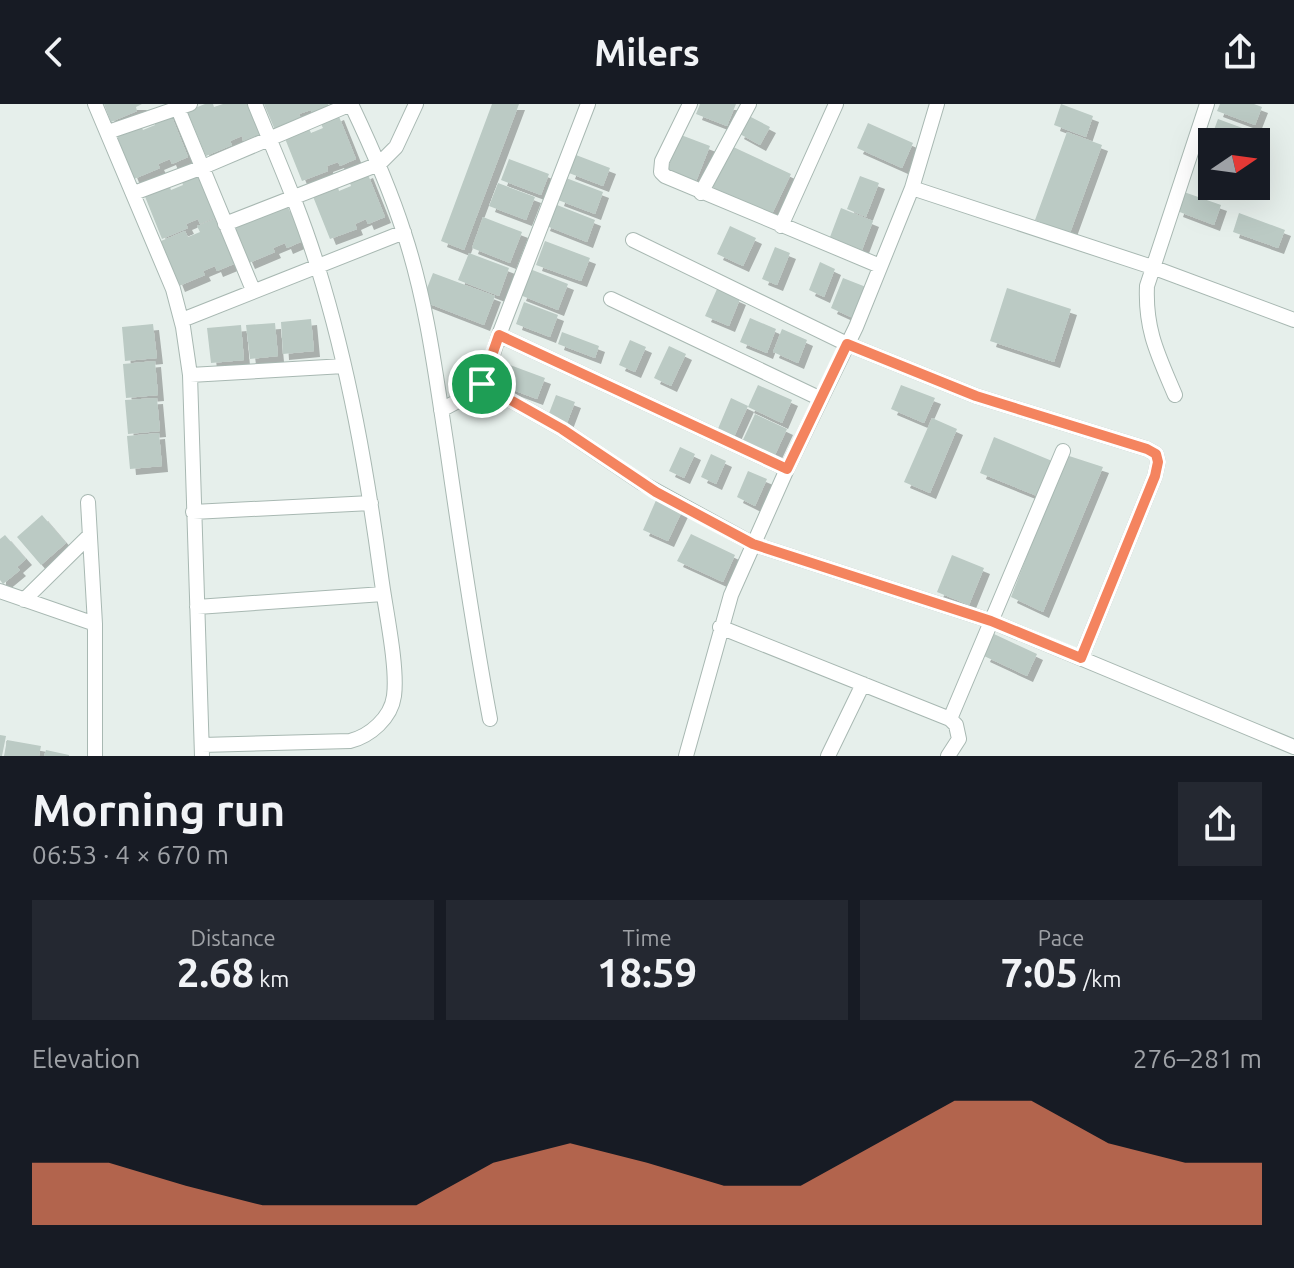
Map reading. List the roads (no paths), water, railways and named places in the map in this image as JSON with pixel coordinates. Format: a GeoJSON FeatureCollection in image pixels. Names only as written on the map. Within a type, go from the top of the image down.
{"type":"FeatureCollection","features":[{"type":"Feature","properties":{"kind":"street"},"geometry":{"type":"LineString","coordinates":[[95,104],[173,289],[182,320],[190,375],[202,750],[350,741],[365,737],[380,724],[394,699],[371,503],[344,366],[317,265],[255,104]]}},
{"type":"Feature","properties":{"kind":"street"},"geometry":{"type":"LineString","coordinates":[[134,193],[351,104],[379,164],[404,232],[415,275],[441,410],[490,719]]}},
{"type":"Feature","properties":{"kind":"street"},"geometry":{"type":"LineString","coordinates":[[225,224],[379,164],[396,147],[416,104]]}},
{"type":"Feature","properties":{"kind":"street"},"geometry":{"type":"LineString","coordinates":[[441,410],[473,393],[482,384],[588,104]]}},
{"type":"Feature","properties":{"kind":"street"},"geometry":{"type":"LineString","coordinates":[[690,104],[661,167],[665,176],[880,266]]}},
{"type":"Feature","properties":{"kind":"street"},"geometry":{"type":"LineString","coordinates":[[701,193],[749,104]]}},
{"type":"Feature","properties":{"kind":"street"},"geometry":{"type":"LineString","coordinates":[[781,226],[836,104]]}},
{"type":"Feature","properties":{"kind":"street"},"geometry":{"type":"LineString","coordinates":[[686,756],[720,627],[753,544],[880,266],[912,188],[937,104]]}},
{"type":"Feature","properties":{"kind":"street"},"geometry":{"type":"LineString","coordinates":[[1175,395],[1151,340],[1146,311],[1147,286],[1207,104]]}},
{"type":"Feature","properties":{"kind":"street"},"geometry":{"type":"LineString","coordinates":[[108,132],[181,106],[201,167],[253,290]]}},
{"type":"Feature","properties":{"kind":"street"},"geometry":{"type":"LineString","coordinates":[[912,188],[1152,267],[1294,320]]}},
{"type":"Feature","properties":{"kind":"street"},"geometry":{"type":"LineString","coordinates":[[182,320],[404,232]]}},
{"type":"Feature","properties":{"kind":"street"},"geometry":{"type":"LineString","coordinates":[[633,240],[847,344],[976,396],[1156,454],[1155,476],[1081,658]]}},
{"type":"Feature","properties":{"kind":"street"},"geometry":{"type":"LineString","coordinates":[[611,299],[821,399]]}},
{"type":"Feature","properties":{"kind":"street"},"geometry":{"type":"LineString","coordinates":[[499,335],[787,469]]}},
{"type":"Feature","properties":{"kind":"street"},"geometry":{"type":"LineString","coordinates":[[190,375],[344,366]]}},
{"type":"Feature","properties":{"kind":"street"},"geometry":{"type":"LineString","coordinates":[[482,384],[562,429],[649,487],[753,544],[991,621],[1294,747]]}},
{"type":"Feature","properties":{"kind":"street"},"geometry":{"type":"LineString","coordinates":[[950,719],[1063,451]]}},
{"type":"Feature","properties":{"kind":"street"},"geometry":{"type":"LineString","coordinates":[[88,502],[95,624],[95,756]]}},
{"type":"Feature","properties":{"kind":"street"},"geometry":{"type":"LineString","coordinates":[[193,512],[371,503]]}},
{"type":"Feature","properties":{"kind":"street"},"geometry":{"type":"LineString","coordinates":[[24,600],[90,535]]}},
{"type":"Feature","properties":{"kind":"street"},"geometry":{"type":"LineString","coordinates":[[0,591],[95,624]]}},
{"type":"Feature","properties":{"kind":"street"},"geometry":{"type":"LineString","coordinates":[[197,607],[383,594]]}},
{"type":"Feature","properties":{"kind":"street"},"geometry":{"type":"LineString","coordinates":[[720,627],[950,719],[956,725],[959,739],[948,756]]}},
{"type":"Feature","properties":{"kind":"street"},"geometry":{"type":"LineString","coordinates":[[828,756],[863,684]]}}]}
